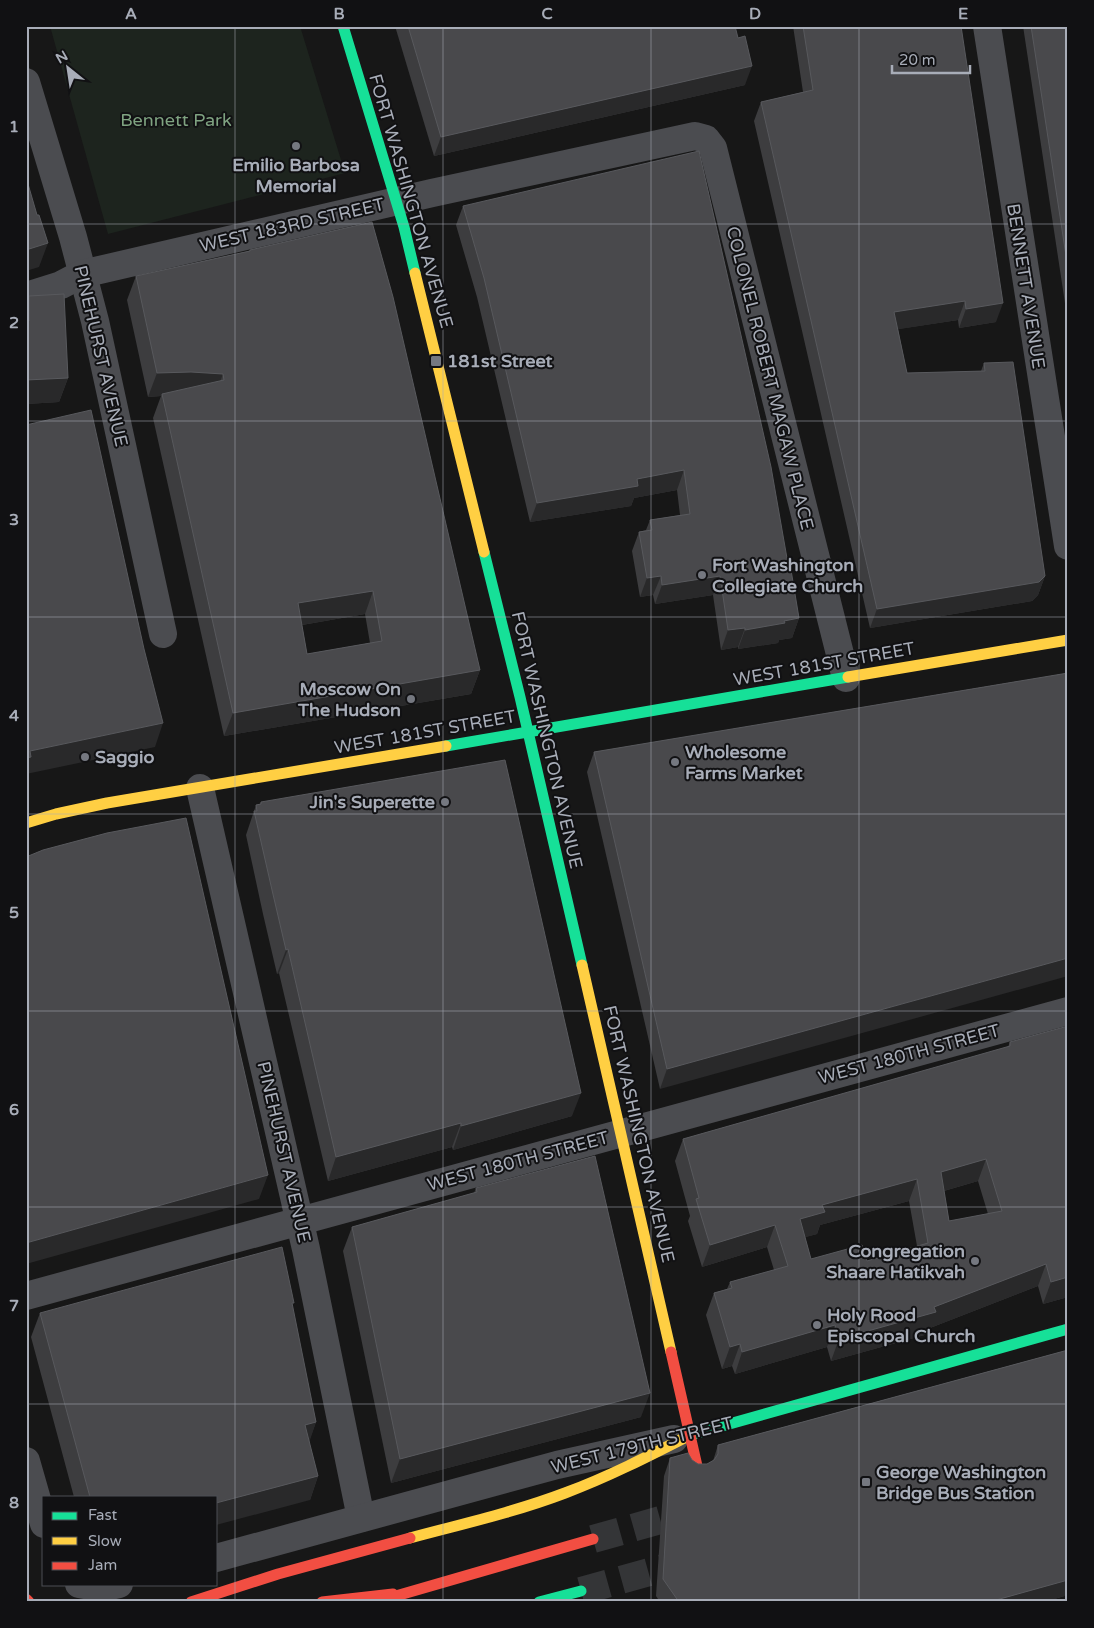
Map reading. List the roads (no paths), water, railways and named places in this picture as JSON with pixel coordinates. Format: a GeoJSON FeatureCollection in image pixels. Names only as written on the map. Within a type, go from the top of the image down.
{"type":"FeatureCollection","features":[{"type":"Feature","properties":{"kind":"main road","name":"FORT WASHINGTON AVENUE"},"geometry":{"type":"LineString","coordinates":[[343,26],[397,201],[528,733],[697,1466]]}},
{"type":"Feature","properties":{"kind":"main road","name":"WEST 181ST STREET"},"geometry":{"type":"LineString","coordinates":[[26,823],[83,808],[1068,640]]}},
{"type":"Feature","properties":{"kind":"main road","name":"WEST 179TH STREET"},"geometry":{"type":"LineString","coordinates":[[690,1435],[1068,1329]]}},
{"type":"Feature","properties":{"kind":"main road"},"geometry":{"type":"LineString","coordinates":[[191,1602],[278,1574],[520,1508],[617,1472],[690,1435]]}},
{"type":"Feature","properties":{"kind":"main road"},"geometry":{"type":"LineString","coordinates":[[375,1602],[593,1539]]}},
{"type":"Feature","properties":{"kind":"main road"},"geometry":{"type":"LineString","coordinates":[[539,1602],[582,1591]]}},
{"type":"Feature","properties":{"kind":"main road"},"geometry":{"type":"LineString","coordinates":[[322,1602],[407,1593]]}},
{"type":"Feature","properties":{"kind":"main road"},"geometry":{"type":"LineString","coordinates":[[26,1599],[29,1602]]}},
{"type":"Feature","properties":{"kind":"street","name":"BENNETT AVENUE"},"geometry":{"type":"LineString","coordinates":[[987,26],[1068,546]]}},
{"type":"Feature","properties":{"kind":"street","name":"PINEHURST AVENUE"},"geometry":{"type":"LineString","coordinates":[[26,82],[97,330],[163,634]]}},
{"type":"Feature","properties":{"kind":"street","name":"WEST 183RD STREET"},"geometry":{"type":"LineString","coordinates":[[26,296],[61,285],[82,274],[397,201],[695,136],[706,139]]}},
{"type":"Feature","properties":{"kind":"street","name":"COLONEL ROBERT MAGAW PLACE"},"geometry":{"type":"LineString","coordinates":[[706,139],[713,148],[846,678]]}},
{"type":"Feature","properties":{"kind":"street","name":"PINEHURST AVENUE"},"geometry":{"type":"LineString","coordinates":[[200,788],[299,1222],[360,1518]]}},
{"type":"Feature","properties":{"kind":"street","name":"WEST 180TH STREET"},"geometry":{"type":"LineString","coordinates":[[26,1296],[1068,1011]]}},
{"type":"Feature","properties":{"kind":"street","name":"WEST 179TH STREET"},"geometry":{"type":"LineString","coordinates":[[218,1557],[557,1465],[690,1435]]}},
{"type":"Feature","properties":{"kind":"street"},"geometry":{"type":"LineString","coordinates":[[26,1461],[42,1517]]}},
{"type":"Feature","properties":{"kind":"street"},"geometry":{"type":"LineString","coordinates":[[90,1586],[101,1588],[110,1586]]}},
{"type":"Feature","properties":{"kind":"tunnel"},"geometry":{"type":"LineString","coordinates":[[593,1539],[696,1510]]}},
{"type":"Feature","properties":{"kind":"tunnel"},"geometry":{"type":"LineString","coordinates":[[581,1591],[693,1560]]}},
{"type":"Feature","properties":{"kind":"place","name":"Emilio Barbosa Memorial"},"geometry":{"type":"Point","coordinates":[296,146]}},
{"type":"Feature","properties":{"kind":"place","name":"181st Street"},"geometry":{"type":"Point","coordinates":[436,361]}},
{"type":"Feature","properties":{"kind":"place","name":"Fort Washington Collegiate Church"},"geometry":{"type":"Point","coordinates":[702,575]}},
{"type":"Feature","properties":{"kind":"place","name":"Moscow On The Hudson"},"geometry":{"type":"Point","coordinates":[411,699]}},
{"type":"Feature","properties":{"kind":"place","name":"Saggio"},"geometry":{"type":"Point","coordinates":[85,757]}},
{"type":"Feature","properties":{"kind":"place","name":"Wholesome Farms Market"},"geometry":{"type":"Point","coordinates":[675,762]}},
{"type":"Feature","properties":{"kind":"place","name":"Jin's Superette"},"geometry":{"type":"Point","coordinates":[445,802]}},
{"type":"Feature","properties":{"kind":"place","name":"Congregation Shaare Hatikvah"},"geometry":{"type":"Point","coordinates":[975,1261]}},
{"type":"Feature","properties":{"kind":"place","name":"Holy Rood Episcopal Church"},"geometry":{"type":"Point","coordinates":[817,1325]}},
{"type":"Feature","properties":{"kind":"place","name":"George Washington Bridge Bus Station"},"geometry":{"type":"Point","coordinates":[866,1482]}},
{"type":"Feature","properties":{"kind":"park label","name":"Bennett Park"},"geometry":{"type":"Point","coordinates":[176,120]}}]}
